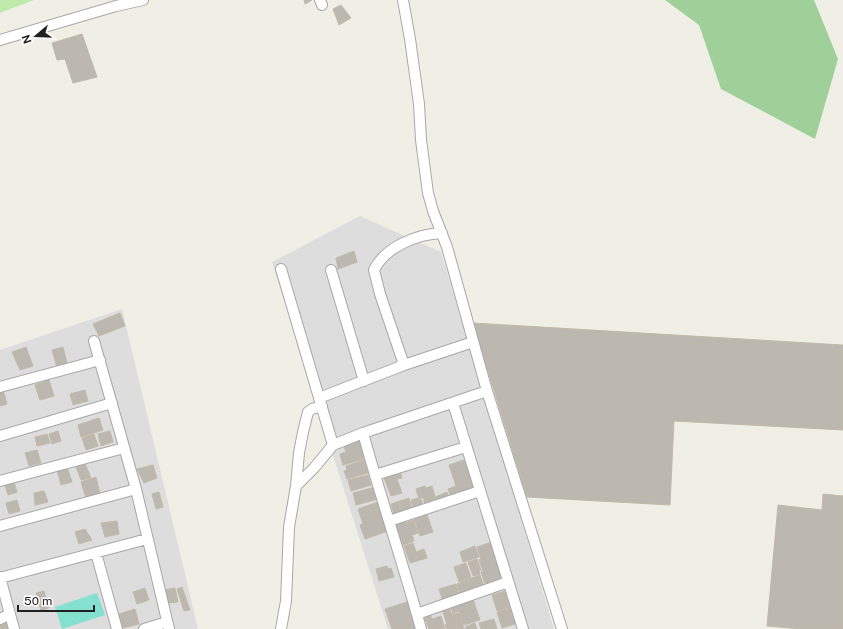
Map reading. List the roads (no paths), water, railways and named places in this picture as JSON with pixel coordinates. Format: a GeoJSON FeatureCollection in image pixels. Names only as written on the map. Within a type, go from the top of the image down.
{"type":"FeatureCollection","features":[{"type":"Feature","properties":{"kind":"street"},"geometry":{"type":"LineString","coordinates":[[0,40],[115,3],[143,0]]}},
{"type":"Feature","properties":{"kind":"street"},"geometry":{"type":"LineString","coordinates":[[403,0],[419,104],[425,177],[433,211],[442,234],[487,391],[562,629]]}},
{"type":"Feature","properties":{"kind":"street"},"geometry":{"type":"LineString","coordinates":[[404,365],[380,294],[374,270],[388,253],[402,244],[428,235],[442,234]]}},
{"type":"Feature","properties":{"kind":"street"},"geometry":{"type":"LineString","coordinates":[[281,269],[333,445]]}},
{"type":"Feature","properties":{"kind":"street"},"geometry":{"type":"LineString","coordinates":[[331,270],[364,381]]}},
{"type":"Feature","properties":{"kind":"street"},"geometry":{"type":"LineString","coordinates":[[94,341],[136,489],[168,626],[144,629]]}},
{"type":"Feature","properties":{"kind":"street"},"geometry":{"type":"LineString","coordinates":[[281,629],[286,601],[289,527],[296,486],[299,453],[307,415],[320,402],[364,381],[404,365],[473,342]]}},
{"type":"Feature","properties":{"kind":"street"},"geometry":{"type":"LineString","coordinates":[[0,388],[100,360]]}},
{"type":"Feature","properties":{"kind":"street"},"geometry":{"type":"LineString","coordinates":[[296,486],[314,468],[333,445],[487,391]]}},
{"type":"Feature","properties":{"kind":"street"},"geometry":{"type":"LineString","coordinates":[[453,403],[522,629]]}},
{"type":"Feature","properties":{"kind":"street"},"geometry":{"type":"LineString","coordinates":[[0,436],[112,404]]}},
{"type":"Feature","properties":{"kind":"street"},"geometry":{"type":"LineString","coordinates":[[364,433],[421,629]]}},
{"type":"Feature","properties":{"kind":"street"},"geometry":{"type":"LineString","coordinates":[[375,475],[466,447]]}},
{"type":"Feature","properties":{"kind":"street"},"geometry":{"type":"LineString","coordinates":[[0,481],[124,448]]}},
{"type":"Feature","properties":{"kind":"street"},"geometry":{"type":"LineString","coordinates":[[0,526],[136,489]]}},
{"type":"Feature","properties":{"kind":"street"},"geometry":{"type":"LineString","coordinates":[[389,521],[480,492]]}},
{"type":"Feature","properties":{"kind":"street"},"geometry":{"type":"LineString","coordinates":[[14,629],[0,577],[147,539]]}},
{"type":"Feature","properties":{"kind":"street"},"geometry":{"type":"LineString","coordinates":[[96,553],[117,629]]}},
{"type":"Feature","properties":{"kind":"street"},"geometry":{"type":"LineString","coordinates":[[417,614],[508,582]]}},
{"type":"Feature","properties":{"kind":"street"},"geometry":{"type":"LineString","coordinates":[[0,619],[10,614]]}}]}
